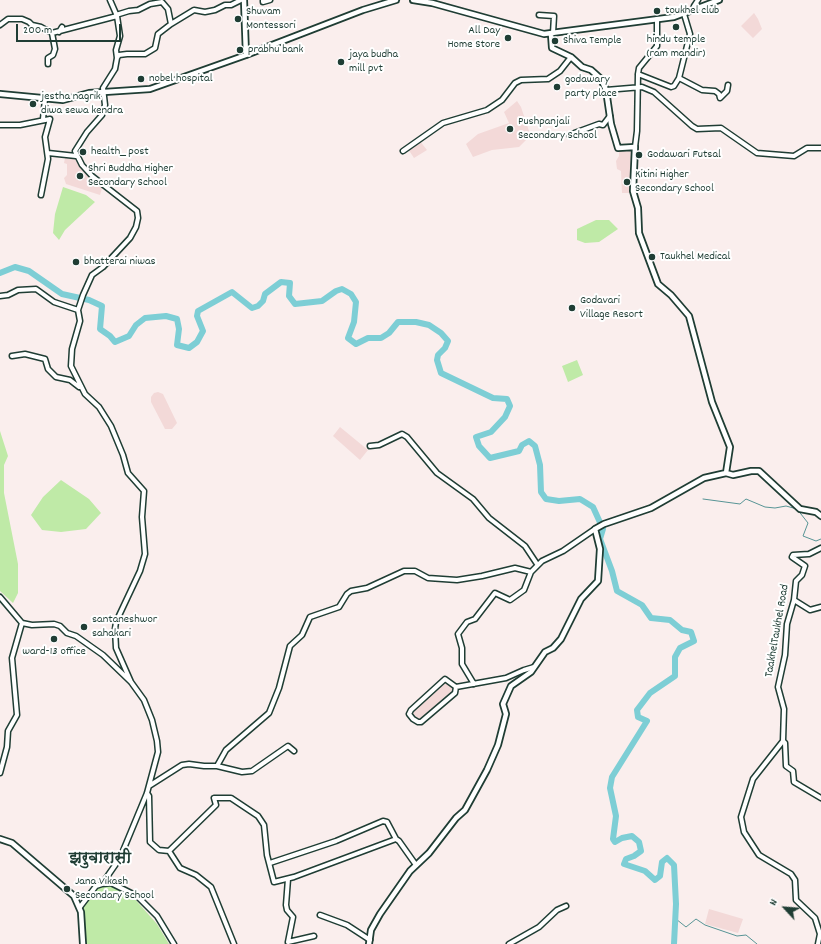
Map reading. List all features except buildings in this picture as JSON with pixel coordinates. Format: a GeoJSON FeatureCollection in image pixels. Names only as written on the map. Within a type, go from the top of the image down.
{"type":"FeatureCollection","features":[{"type":"Feature","properties":{"kind":"street"},"geometry":{"type":"LineString","coordinates":[[82,389],[71,366],[72,349],[80,321],[78,310],[92,275],[104,266],[130,238],[138,218],[136,211],[92,176],[76,156],[75,151],[86,132],[102,115],[105,105],[103,92],[104,88],[115,69],[117,58],[116,50],[120,36],[116,16],[110,0]]}},
{"type":"Feature","properties":{"kind":"street"},"geometry":{"type":"LineString","coordinates":[[117,58],[119,55],[145,54],[155,48],[158,34],[194,10],[210,11],[225,5],[231,5],[241,0]]}},
{"type":"Feature","properties":{"kind":"street"},"geometry":{"type":"LineString","coordinates":[[244,0],[246,55]]}},
{"type":"Feature","properties":{"kind":"street"},"geometry":{"type":"LineString","coordinates":[[263,0],[264,2],[270,0]]}},
{"type":"Feature","properties":{"kind":"street"},"geometry":{"type":"LineString","coordinates":[[0,94],[45,99],[70,99],[89,93],[150,89],[246,55],[363,10],[396,0]]}},
{"type":"Feature","properties":{"kind":"street"},"geometry":{"type":"LineString","coordinates":[[413,0],[432,3],[537,32],[552,33],[684,14],[719,0]]}},
{"type":"Feature","properties":{"kind":"street"},"geometry":{"type":"LineString","coordinates":[[696,9],[694,6],[698,0]]}},
{"type":"Feature","properties":{"kind":"street"},"geometry":{"type":"LineString","coordinates":[[0,25],[8,19],[22,19],[29,22],[32,26],[40,27],[52,33],[76,26],[96,23],[129,11],[138,10],[150,4],[162,2],[168,9],[171,24]]}},
{"type":"Feature","properties":{"kind":"street"},"geometry":{"type":"LineString","coordinates":[[638,74],[672,87],[679,78],[690,34],[684,14]]}},
{"type":"Feature","properties":{"kind":"street"},"geometry":{"type":"LineString","coordinates":[[539,15],[554,16],[552,48],[571,57],[582,67],[596,74],[606,90],[611,124],[618,148],[635,147]]}},
{"type":"Feature","properties":{"kind":"street"},"geometry":{"type":"LineString","coordinates":[[657,19],[657,46],[639,68],[638,74],[637,131],[633,191],[638,208],[639,233],[644,250],[658,284],[671,295],[689,316],[712,402],[730,447],[726,473]]}},
{"type":"Feature","properties":{"kind":"street"},"geometry":{"type":"LineString","coordinates":[[59,32],[62,27]]}},
{"type":"Feature","properties":{"kind":"street"},"geometry":{"type":"LineString","coordinates":[[48,64],[48,58],[53,55],[55,49],[52,33]]}},
{"type":"Feature","properties":{"kind":"street"},"geometry":{"type":"LineString","coordinates":[[403,151],[443,124],[487,110],[502,100],[515,83],[521,80],[548,79],[560,71],[571,57]]}},
{"type":"Feature","properties":{"kind":"street"},"geometry":{"type":"LineString","coordinates":[[679,78],[702,90],[715,91],[719,94],[720,98],[727,90],[728,86]]}},
{"type":"Feature","properties":{"kind":"street"},"geometry":{"type":"LineString","coordinates":[[606,90],[642,86],[654,92],[697,129],[721,128],[757,153],[794,156],[807,148],[821,148]]}},
{"type":"Feature","properties":{"kind":"street"},"geometry":{"type":"LineString","coordinates":[[43,119],[45,99]]}},
{"type":"Feature","properties":{"kind":"street"},"geometry":{"type":"LineString","coordinates":[[569,135],[599,124],[603,125],[610,116]]}},
{"type":"Feature","properties":{"kind":"street"},"geometry":{"type":"LineString","coordinates":[[0,125],[20,125],[43,119],[50,119],[45,137],[48,153],[41,196]]}},
{"type":"Feature","properties":{"kind":"street"},"geometry":{"type":"LineString","coordinates":[[48,153],[76,156]]}},
{"type":"Feature","properties":{"kind":"street"},"geometry":{"type":"LineString","coordinates":[[0,296],[8,295],[18,290],[36,289],[54,302],[78,310]]}},
{"type":"Feature","properties":{"kind":"street"},"geometry":{"type":"LineString","coordinates":[[12,356],[20,356],[25,354],[45,359],[48,369],[56,377],[70,380],[82,389],[103,413],[118,442],[125,468],[144,491],[142,517],[145,554],[140,570],[116,622],[115,629],[116,648],[131,682]]}},
{"type":"Feature","properties":{"kind":"street"},"geometry":{"type":"LineString","coordinates":[[370,446],[379,445],[402,434],[404,435],[436,473],[473,499],[489,518],[525,546],[531,557],[538,564]]}},
{"type":"Feature","properties":{"kind":"street"},"geometry":{"type":"LineString","coordinates":[[474,684],[462,664],[462,648],[458,634],[467,622],[475,619],[495,593],[510,600],[524,590],[531,572],[538,564],[567,548],[604,524],[651,508],[704,478],[726,473],[733,475],[751,471],[759,471],[800,509],[816,512],[821,516]]}},
{"type":"Feature","properties":{"kind":"street"},"geometry":{"type":"LineString","coordinates":[[320,915],[347,925],[369,942],[372,930],[380,914],[410,871],[429,853],[456,818],[465,810],[487,770],[498,745],[506,714],[504,704],[511,686],[531,672],[545,652],[553,648],[561,639],[581,599],[598,581],[600,549],[596,528]]}},
{"type":"Feature","properties":{"kind":"street","name":"TaakhelTaukhel Road"},"geometry":{"type":"LineString","coordinates":[[821,548],[809,554],[793,555],[792,558],[805,566],[802,575],[796,581],[794,600],[787,624],[785,655],[778,687],[784,709],[783,741],[785,743],[786,766],[793,772],[794,782],[821,798]]}},
{"type":"Feature","properties":{"kind":"street"},"geometry":{"type":"LineString","coordinates":[[217,766],[226,750],[269,713],[279,688],[290,646],[302,636],[310,617],[339,607],[347,594],[351,591],[373,586],[404,571],[415,572],[428,578],[457,580],[515,568],[531,572]]}},
{"type":"Feature","properties":{"kind":"street"},"geometry":{"type":"LineString","coordinates":[[0,597],[22,623],[32,625],[54,624],[60,626],[67,633],[76,636],[103,655],[131,682],[144,700],[152,720],[158,752],[147,793],[120,858],[102,884]]}},
{"type":"Feature","properties":{"kind":"street"},"geometry":{"type":"LineString","coordinates":[[794,600],[810,610],[821,607]]}},
{"type":"Feature","properties":{"kind":"street"},"geometry":{"type":"LineString","coordinates":[[0,773],[7,747],[8,731],[16,715],[12,658],[22,623]]}},
{"type":"Feature","properties":{"kind":"street"},"geometry":{"type":"LineString","coordinates":[[456,687],[455,693],[421,722],[413,719],[409,714],[411,710],[446,680],[456,687],[506,678],[534,667]]}},
{"type":"Feature","properties":{"kind":"street"},"geometry":{"type":"LineString","coordinates":[[783,741],[753,779],[741,817],[744,832],[759,855],[791,874],[795,880],[796,900],[815,918],[820,934],[818,944]]}},
{"type":"Feature","properties":{"kind":"street"},"geometry":{"type":"LineString","coordinates":[[148,786],[182,765],[217,766],[242,772],[252,771],[288,746],[294,751]]}},
{"type":"Feature","properties":{"kind":"street"},"geometry":{"type":"LineString","coordinates":[[147,793],[149,796],[150,842],[159,850],[169,851]]}},
{"type":"Feature","properties":{"kind":"street"},"geometry":{"type":"LineString","coordinates":[[169,851],[216,805],[214,798],[231,798],[258,816],[264,825],[274,882],[288,879],[396,839]]}},
{"type":"Feature","properties":{"kind":"street"},"geometry":{"type":"LineString","coordinates":[[270,863],[336,841],[383,821],[387,822],[396,839],[416,865]]}},
{"type":"Feature","properties":{"kind":"street"},"geometry":{"type":"LineString","coordinates":[[0,839],[12,843],[68,889],[74,896],[80,907],[83,944]]}},
{"type":"Feature","properties":{"kind":"street"},"geometry":{"type":"LineString","coordinates":[[169,851],[180,868],[196,875],[211,887],[234,944]]}},
{"type":"Feature","properties":{"kind":"street"},"geometry":{"type":"LineString","coordinates":[[288,879],[286,905],[287,910],[292,917],[288,942],[314,936]]}},
{"type":"Feature","properties":{"kind":"street"},"geometry":{"type":"LineString","coordinates":[[80,907],[96,886],[111,884],[137,896],[157,916],[174,944]]}},
{"type":"Feature","properties":{"kind":"street"},"geometry":{"type":"LineString","coordinates":[[509,944],[539,927],[557,910],[566,906]]}},
{"type":"Feature","properties":{"kind":"shaded area"},"geometry":{"type":"Polygon","coordinates":[[[754,13],[762,29],[753,38],[741,26],[754,13]]]}},
{"type":"Feature","properties":{"kind":"shaded area","name":"Pushpanjali Secondary School"},"geometry":{"type":"Polygon","coordinates":[[[517,101],[521,107],[529,131],[528,138],[519,147],[492,150],[473,157],[466,144],[478,134],[509,123],[504,112],[517,101]]]}},
{"type":"Feature","properties":{"kind":"shaded area"},"geometry":{"type":"Polygon","coordinates":[[[419,140],[427,150],[414,158],[408,149],[419,140]]]}},
{"type":"Feature","properties":{"kind":"shaded area","name":"Kitini Higher Secondary School"},"geometry":{"type":"Polygon","coordinates":[[[619,149],[634,149],[635,169],[631,193],[622,193],[621,171],[617,169],[616,161],[619,156],[619,149]]]}},
{"type":"Feature","properties":{"kind":"shaded area","name":"Shri Buddha Higher Secondary School"},"geometry":{"type":"Polygon","coordinates":[[[65,158],[76,159],[103,185],[100,195],[66,184],[64,178],[67,175],[67,164],[64,163],[65,158]]]}},
{"type":"Feature","properties":{"kind":"shaded area"},"geometry":{"type":"Polygon","coordinates":[[[158,392],[163,394],[177,423],[172,429],[165,429],[151,402],[151,397],[154,393],[158,392]]]}},
{"type":"Feature","properties":{"kind":"shaded area"},"geometry":{"type":"Polygon","coordinates":[[[340,427],[368,450],[360,460],[333,436],[340,427]]]}},
{"type":"Feature","properties":{"kind":"shaded area"},"geometry":{"type":"Polygon","coordinates":[[[447,682],[455,692],[419,722],[411,712],[447,682]]]}},
{"type":"Feature","properties":{"kind":"shaded area"},"geometry":{"type":"Polygon","coordinates":[[[709,909],[743,919],[738,933],[705,924],[709,909]]]}},
{"type":"Feature","properties":{"kind":"green space"},"geometry":{"type":"Polygon","coordinates":[[[63,187],[86,195],[95,202],[65,230],[59,240],[53,233],[55,214],[63,187]]]}},
{"type":"Feature","properties":{"kind":"green space"},"geometry":{"type":"Polygon","coordinates":[[[596,220],[609,220],[618,229],[599,242],[585,243],[577,240],[577,229],[596,220]]]}},
{"type":"Feature","properties":{"kind":"green space"},"geometry":{"type":"Polygon","coordinates":[[[577,360],[583,375],[568,382],[562,366],[577,360]]]}},
{"type":"Feature","properties":{"kind":"green space"},"geometry":{"type":"Polygon","coordinates":[[[0,431],[8,456],[4,465],[4,493],[18,564],[18,593],[13,603],[0,591],[0,431]]]}},
{"type":"Feature","properties":{"kind":"green space"},"geometry":{"type":"Polygon","coordinates":[[[61,480],[89,499],[101,513],[86,529],[61,532],[42,530],[31,515],[43,497],[61,480]]]}},
{"type":"Feature","properties":{"kind":"green space"},"geometry":{"type":"Polygon","coordinates":[[[108,884],[133,897],[157,924],[169,944],[84,944],[80,905],[96,887],[108,884]]]}},
{"type":"Feature","properties":{"kind":"waterway"},"geometry":{"type":"LineString","coordinates":[[0,273],[15,267],[29,271],[62,294],[89,300],[102,306],[100,329],[110,336],[115,342],[129,336],[136,325],[145,318],[166,316],[177,319],[179,329],[177,345],[189,348],[197,342],[203,331],[197,316],[198,311],[232,292],[252,308],[258,306],[263,301],[265,294],[281,282],[290,283],[289,296],[295,304],[322,301],[336,291],[342,289],[351,294],[356,302],[354,322],[348,338],[356,344],[368,338],[381,338],[389,333],[398,322],[416,322],[429,325],[441,333],[448,341],[445,348],[438,355],[437,360],[441,373],[493,398],[507,399],[510,406],[505,417],[491,432],[476,437],[479,446],[490,458],[519,451],[522,445],[529,441],[535,446],[540,465],[541,492],[546,499],[559,501],[580,499],[593,507],[603,529],[600,539],[612,571],[617,591],[642,605],[651,618],[670,620],[682,630],[691,632],[694,641],[680,648],[675,657],[675,676],[650,693],[637,710],[638,717],[647,721],[612,777],[610,788],[616,816],[613,839],[615,842],[622,838],[632,836],[639,842],[641,851],[626,859],[624,864],[645,871],[655,880],[660,876],[662,862],[667,858],[674,865],[676,904],[674,944]]}},
{"type":"Feature","properties":{"kind":"waterway"},"geometry":{"type":"LineString","coordinates":[[703,499],[740,504],[746,499],[765,507],[775,508],[786,506],[797,509],[808,523],[803,536],[816,541],[821,539]]}},
{"type":"Feature","properties":{"kind":"waterway"},"geometry":{"type":"LineString","coordinates":[[676,919],[686,927],[696,919],[705,925],[737,936],[746,935],[757,944]]}},
{"type":"Feature","properties":{"kind":"place","name":"toukhel club"},"geometry":{"type":"Point","coordinates":[657,11]}},
{"type":"Feature","properties":{"kind":"place","name":"Shuvam Montessori"},"geometry":{"type":"Point","coordinates":[238,19]}},
{"type":"Feature","properties":{"kind":"place","name":"hindu temple (ram mandir)"},"geometry":{"type":"Point","coordinates":[676,27]}},
{"type":"Feature","properties":{"kind":"place","name":"All Day Home Store"},"geometry":{"type":"Point","coordinates":[508,38]}},
{"type":"Feature","properties":{"kind":"place","name":"Shiva Temple"},"geometry":{"type":"Point","coordinates":[555,41]}},
{"type":"Feature","properties":{"kind":"place","name":"prabhu bank"},"geometry":{"type":"Point","coordinates":[240,50]}},
{"type":"Feature","properties":{"kind":"place","name":"jaya budha mill pvt"},"geometry":{"type":"Point","coordinates":[341,62]}},
{"type":"Feature","properties":{"kind":"place","name":"nobel hospital"},"geometry":{"type":"Point","coordinates":[141,79]}},
{"type":"Feature","properties":{"kind":"place","name":"godawary party place"},"geometry":{"type":"Point","coordinates":[557,87]}},
{"type":"Feature","properties":{"kind":"place","name":"jestha nagrik diwa sewa kendra"},"geometry":{"type":"Point","coordinates":[33,104]}},
{"type":"Feature","properties":{"kind":"place","name":"Pushpanjali Secondary School"},"geometry":{"type":"Point","coordinates":[510,129]}},
{"type":"Feature","properties":{"kind":"place","name":"health_ post"},"geometry":{"type":"Point","coordinates":[83,152]}},
{"type":"Feature","properties":{"kind":"place","name":"Godawari Futsal"},"geometry":{"type":"Point","coordinates":[639,155]}},
{"type":"Feature","properties":{"kind":"place","name":"Shri Buddha Higher Secondary School"},"geometry":{"type":"Point","coordinates":[80,176]}},
{"type":"Feature","properties":{"kind":"place","name":"Kitini Higher Secondary School"},"geometry":{"type":"Point","coordinates":[627,182]}},
{"type":"Feature","properties":{"kind":"place","name":"Taukhel Medical"},"geometry":{"type":"Point","coordinates":[652,257]}},
{"type":"Feature","properties":{"kind":"place","name":"bhatterai niwas"},"geometry":{"type":"Point","coordinates":[76,262]}},
{"type":"Feature","properties":{"kind":"place","name":"Godavari Village Resort"},"geometry":{"type":"Point","coordinates":[572,308]}},
{"type":"Feature","properties":{"kind":"place","name":"santaneshwor sahakari"},"geometry":{"type":"Point","coordinates":[84,627]}},
{"type":"Feature","properties":{"kind":"place","name":"ward-13 office"},"geometry":{"type":"Point","coordinates":[54,639]}},
{"type":"Feature","properties":{"kind":"place","name":"Jana Vikash Secondary School"},"geometry":{"type":"Point","coordinates":[67,889]}},
{"type":"Feature","properties":{"kind":"district","name":"झरुवारासी"},"geometry":{"type":"Point","coordinates":[100,860]}}]}
